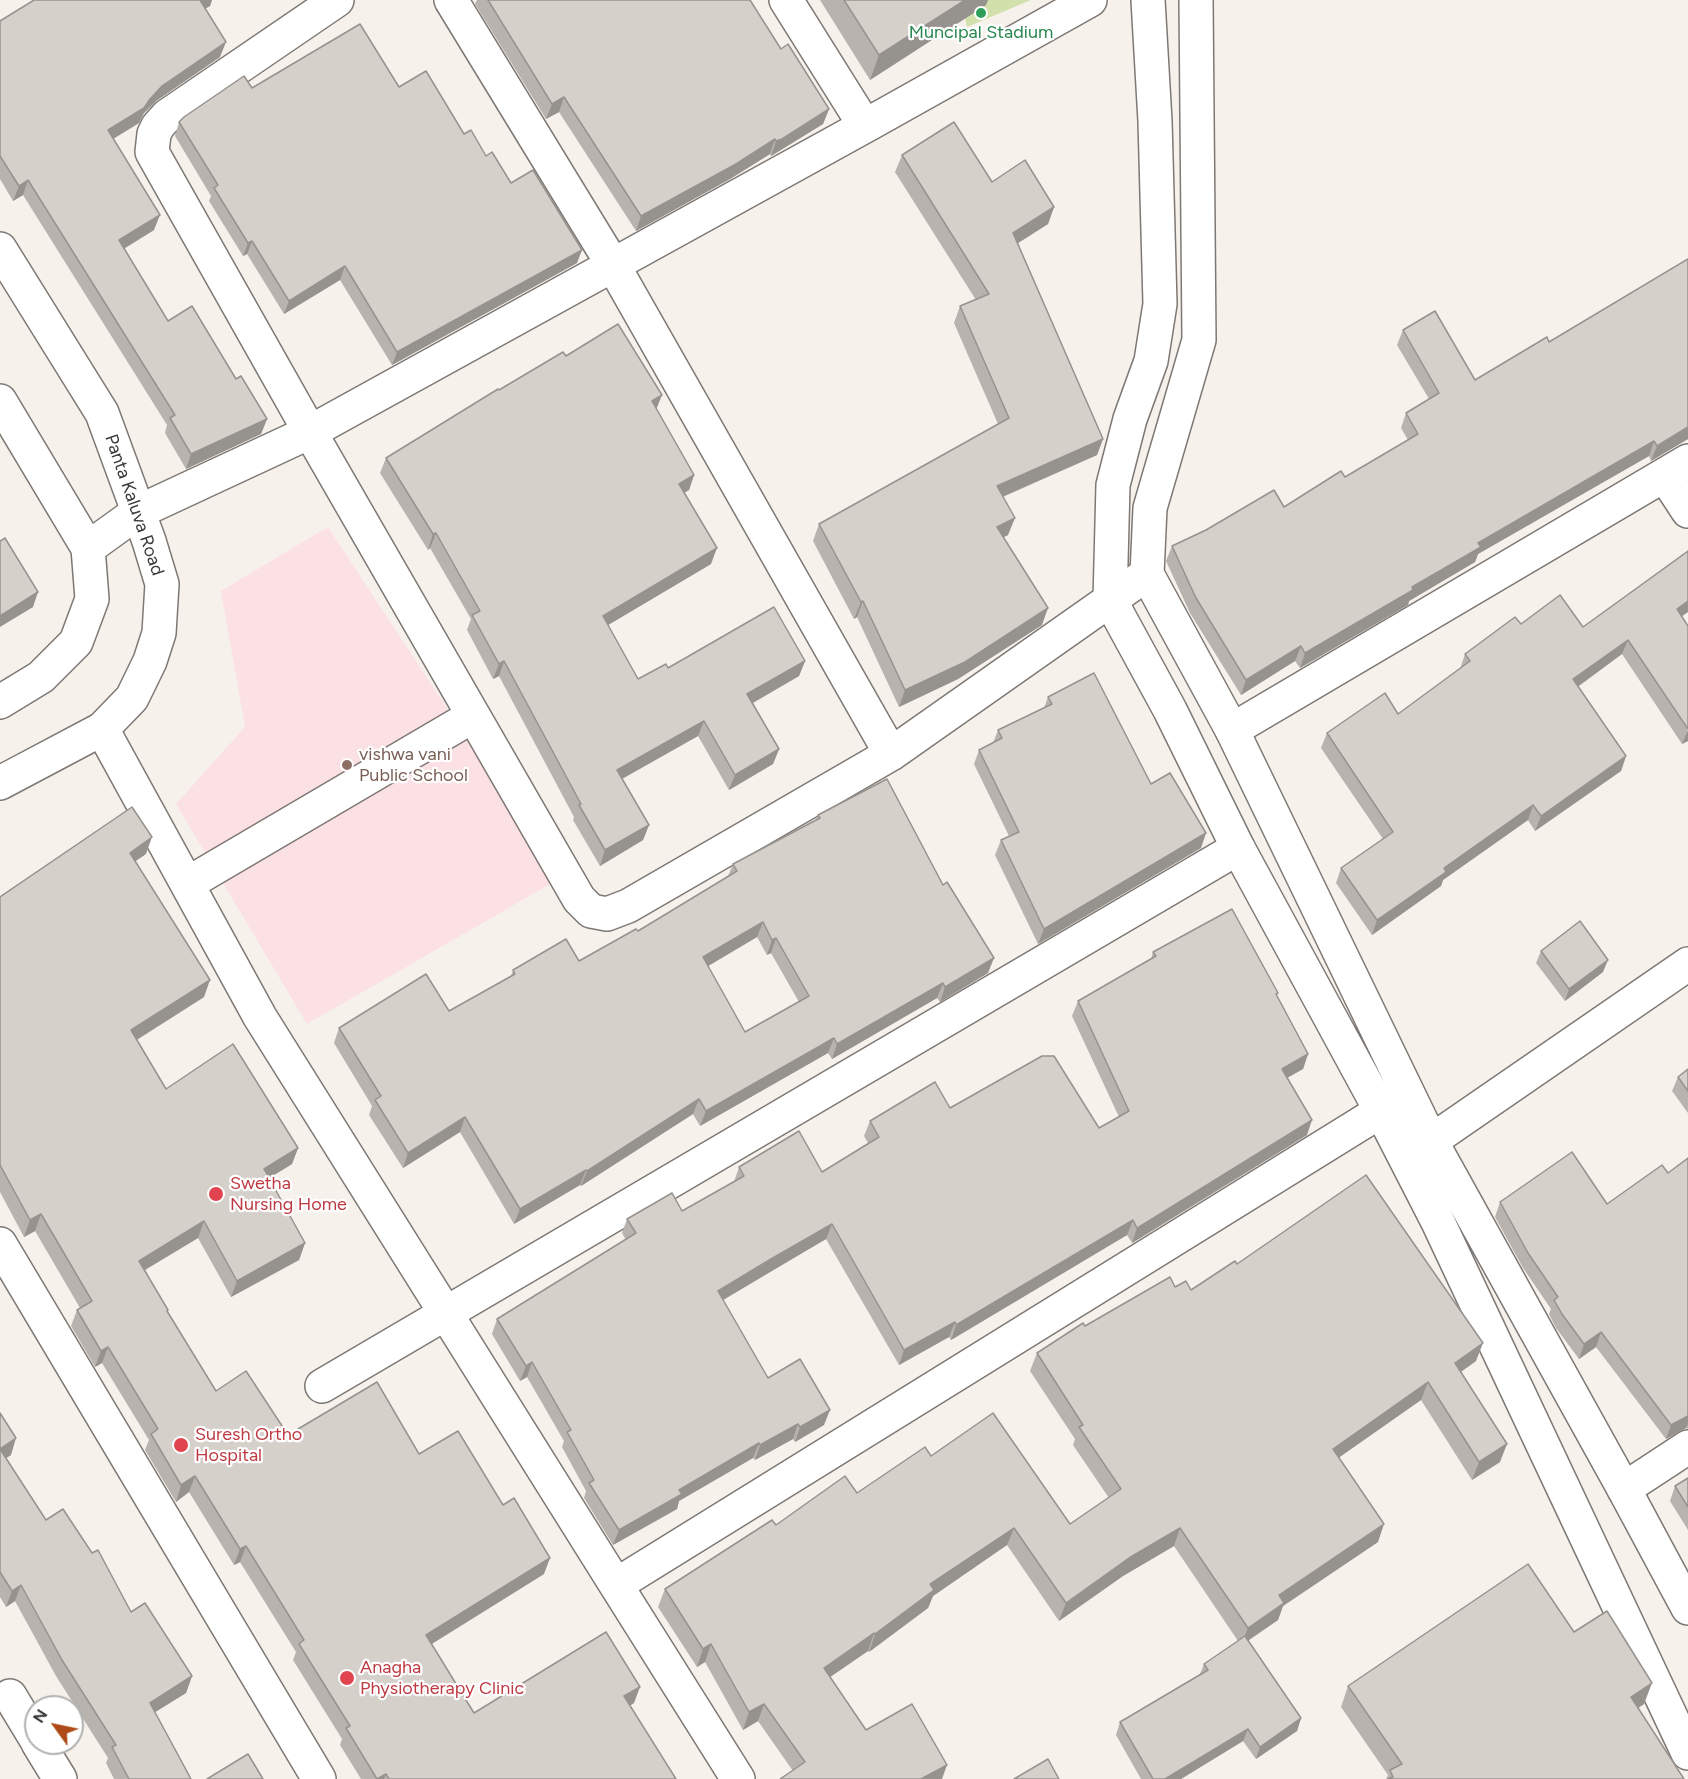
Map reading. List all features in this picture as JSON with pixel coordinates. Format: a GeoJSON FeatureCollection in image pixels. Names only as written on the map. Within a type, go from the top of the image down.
{"type":"FeatureCollection","features":[{"type":"Feature","properties":{"kind":"street"},"geometry":{"type":"LineString","coordinates":[[337,0],[167,116],[158,126],[152,141],[152,152],[473,716],[579,898],[591,911],[607,914],[628,906],[891,754],[1147,574]]}},
{"type":"Feature","properties":{"kind":"street"},"geometry":{"type":"LineString","coordinates":[[451,0],[613,265],[891,754]]}},
{"type":"Feature","properties":{"kind":"street"},"geometry":{"type":"LineString","coordinates":[[786,0],[865,126]]}},
{"type":"Feature","properties":{"kind":"street"},"geometry":{"type":"LineString","coordinates":[[88,548],[138,512],[310,432],[1090,0]]}},
{"type":"Feature","properties":{"kind":"street"},"geometry":{"type":"LineString","coordinates":[[1148,0],[1155,121],[1160,304],[1151,361],[1130,419],[1113,485],[1110,600],[1170,710],[1238,848],[1381,1111],[1418,1148],[1624,1489],[1688,1608]]}},
{"type":"Feature","properties":{"kind":"street"},"geometry":{"type":"LineString","coordinates":[[1196,0],[1199,340],[1150,507],[1147,574],[1232,730],[1407,1091],[1418,1148],[1438,1222],[1688,1753]]}},
{"type":"Feature","properties":{"kind":"street","name":"Panta Kaluva Road"},"geometry":{"type":"LineString","coordinates":[[0,249],[102,413],[162,584],[159,633],[150,661],[132,698],[102,729],[0,783]]}},
{"type":"Feature","properties":{"kind":"street"},"geometry":{"type":"LineString","coordinates":[[0,401],[88,548],[92,599],[76,642],[41,676],[0,702]]}},
{"type":"Feature","properties":{"kind":"street"},"geometry":{"type":"LineString","coordinates":[[1232,730],[1676,469],[1688,511]]}},
{"type":"Feature","properties":{"kind":"street"},"geometry":{"type":"LineString","coordinates":[[187,884],[473,716]]}},
{"type":"Feature","properties":{"kind":"street"},"geometry":{"type":"LineString","coordinates":[[102,729],[260,1017],[738,1779]]}},
{"type":"Feature","properties":{"kind":"street"},"geometry":{"type":"LineString","coordinates":[[322,1386],[1238,848]]}},
{"type":"Feature","properties":{"kind":"street"},"geometry":{"type":"LineString","coordinates":[[1418,1148],[1688,964]]}},
{"type":"Feature","properties":{"kind":"street"},"geometry":{"type":"LineString","coordinates":[[616,1585],[1381,1111],[1407,1091]]}},
{"type":"Feature","properties":{"kind":"street"},"geometry":{"type":"LineString","coordinates":[[0,1244],[319,1779]]}},
{"type":"Feature","properties":{"kind":"street"},"geometry":{"type":"LineString","coordinates":[[1624,1489],[1688,1447]]}},
{"type":"Feature","properties":{"kind":"street"},"geometry":{"type":"LineString","coordinates":[[10,1696],[24,1719]]}},
{"type":"Feature","properties":{"kind":"street"},"geometry":{"type":"LineString","coordinates":[[45,1755],[60,1779]]}},
{"type":"Feature","properties":{"kind":"shaded area","name":"vishwa vani Public School"},"geometry":{"type":"Polygon","coordinates":[[[328,527],[559,879],[307,1024],[176,804],[245,727],[221,591],[328,527]]]}},
{"type":"Feature","properties":{"kind":"green space","name":"Muncipal Stadium"},"geometry":{"type":"Polygon","coordinates":[[[961,0],[1031,0],[967,27],[961,0]]]}},
{"type":"Feature","properties":{"kind":"building"},"geometry":{"type":"Polygon","coordinates":[[[34,0],[200,0],[226,42],[162,86],[144,108],[108,130],[160,215],[119,240],[168,321],[192,306],[236,379],[241,376],[267,419],[191,454],[170,418],[175,415],[28,180],[19,186],[0,156],[0,21],[34,0]]]}},
{"type":"Feature","properties":{"kind":"building"},"geometry":{"type":"Polygon","coordinates":[[[488,0],[750,0],[781,49],[788,44],[829,109],[782,139],[776,141],[775,139],[736,164],[641,216],[564,97],[552,104],[488,0]]]}},
{"type":"Feature","properties":{"kind":"building"},"geometry":{"type":"Polygon","coordinates":[[[844,0],[965,0],[879,55],[844,0]]]}},
{"type":"Feature","properties":{"kind":"building"},"geometry":{"type":"Polygon","coordinates":[[[360,24],[399,87],[426,71],[464,134],[471,130],[486,156],[492,152],[511,183],[533,170],[582,250],[397,352],[345,266],[289,301],[252,241],[248,243],[214,188],[218,185],[179,122],[244,76],[252,88],[360,24]]]}},
{"type":"Feature","properties":{"kind":"building"},"geometry":{"type":"Polygon","coordinates":[[[954,122],[992,182],[1025,160],[1054,207],[1013,233],[1103,439],[997,486],[1015,518],[997,527],[1048,608],[965,662],[905,690],[863,601],[861,602],[819,524],[1009,418],[960,306],[989,294],[902,155],[954,122]]]}},
{"type":"Feature","properties":{"kind":"building"},"geometry":{"type":"Polygon","coordinates":[[[1688,259],[1688,427],[1657,446],[1654,441],[1478,543],[1481,547],[1305,653],[1301,646],[1246,680],[1196,598],[1172,546],[1206,530],[1274,490],[1284,507],[1341,471],[1345,477],[1418,434],[1406,413],[1439,393],[1403,330],[1435,311],[1475,380],[1547,337],[1549,342],[1688,259]]]}},
{"type":"Feature","properties":{"kind":"building"},"geometry":{"type":"Polygon","coordinates":[[[618,324],[662,395],[652,401],[694,475],[679,484],[717,548],[603,616],[638,679],[666,664],[668,668],[774,607],[805,661],[747,694],[779,749],[735,775],[704,721],[617,770],[649,825],[605,850],[504,661],[499,664],[472,615],[480,611],[436,533],[433,534],[386,458],[498,389],[563,352],[566,356],[618,324]]]}},
{"type":"Feature","properties":{"kind":"building"},"geometry":{"type":"Polygon","coordinates":[[[5,538],[38,592],[0,616],[0,541],[5,538]]]}},
{"type":"Feature","properties":{"kind":"building"},"geometry":{"type":"Polygon","coordinates":[[[1688,551],[1688,601],[1677,609],[1688,626],[1688,729],[1628,640],[1573,679],[1626,756],[1541,816],[1533,805],[1444,868],[1446,872],[1377,920],[1341,868],[1393,832],[1327,733],[1385,693],[1398,714],[1470,661],[1465,654],[1515,617],[1521,624],[1560,595],[1583,627],[1688,551]]]}},
{"type":"Feature","properties":{"kind":"building"},"geometry":{"type":"Polygon","coordinates":[[[1094,673],[1151,784],[1170,773],[1206,833],[1044,929],[1001,840],[1019,832],[979,750],[1002,738],[998,730],[1052,704],[1048,697],[1094,673]]]}},
{"type":"Feature","properties":{"kind":"building"},"geometry":{"type":"Polygon","coordinates":[[[887,779],[943,885],[947,882],[994,958],[945,987],[943,983],[837,1044],[834,1038],[706,1111],[699,1099],[587,1171],[520,1209],[465,1117],[408,1153],[375,1100],[381,1096],[339,1028],[426,974],[449,1011],[515,974],[513,970],[566,939],[579,961],[636,929],[638,931],[737,871],[733,864],[820,818],[818,815],[887,779]],[[763,922],[703,957],[745,1032],[809,996],[776,938],[772,940],[763,922]]]}},
{"type":"Feature","properties":{"kind":"building"},"geometry":{"type":"Polygon","coordinates":[[[132,807],[152,837],[130,853],[210,980],[131,1030],[166,1089],[233,1044],[298,1148],[264,1169],[305,1243],[237,1281],[204,1221],[139,1261],[216,1391],[246,1371],[288,1435],[377,1382],[419,1454],[458,1431],[503,1505],[514,1498],[550,1558],[426,1635],[474,1713],[606,1632],[640,1687],[624,1696],[676,1779],[389,1779],[386,1774],[377,1779],[346,1728],[350,1726],[299,1644],[304,1640],[246,1546],[240,1549],[195,1476],[181,1485],[151,1434],[158,1429],[108,1347],[101,1351],[77,1310],[92,1301],[41,1214],[30,1220],[0,1165],[0,897],[132,807]]]}},
{"type":"Feature","properties":{"kind":"building"},"geometry":{"type":"Polygon","coordinates":[[[1232,909],[1308,1054],[1282,1069],[1312,1120],[1139,1227],[1137,1228],[1133,1220],[956,1325],[955,1322],[904,1350],[832,1224],[771,1259],[718,1291],[768,1378],[800,1359],[830,1410],[800,1427],[798,1424],[760,1445],[759,1443],[679,1490],[682,1494],[619,1530],[589,1483],[594,1480],[567,1432],[571,1430],[532,1362],[526,1366],[497,1319],[636,1233],[627,1219],[672,1193],[682,1211],[744,1176],[739,1167],[799,1131],[822,1172],[879,1137],[870,1121],[935,1082],[950,1108],[1042,1056],[1054,1056],[1099,1128],[1129,1111],[1078,1001],[1156,956],[1153,952],[1232,909]]]}},
{"type":"Feature","properties":{"kind":"building"},"geometry":{"type":"Polygon","coordinates":[[[1580,921],[1608,960],[1569,989],[1541,951],[1580,921]]]}},
{"type":"Feature","properties":{"kind":"building"},"geometry":{"type":"Polygon","coordinates":[[[1688,1069],[1688,1091],[1678,1077],[1688,1069]]]}},
{"type":"Feature","properties":{"kind":"building"},"geometry":{"type":"Polygon","coordinates":[[[1572,1152],[1607,1204],[1662,1165],[1668,1173],[1688,1158],[1688,1416],[1671,1425],[1601,1332],[1584,1344],[1562,1314],[1554,1300],[1558,1297],[1528,1253],[1500,1202],[1572,1152]]]}},
{"type":"Feature","properties":{"kind":"building"},"geometry":{"type":"Polygon","coordinates":[[[1366,1175],[1483,1343],[1455,1363],[1507,1444],[1479,1462],[1428,1382],[1333,1449],[1384,1524],[1279,1595],[1284,1603],[1248,1628],[1180,1528],[1129,1558],[1066,1603],[1014,1528],[930,1584],[934,1590],[824,1668],[866,1730],[912,1704],[947,1765],[921,1779],[780,1779],[805,1762],[764,1704],[749,1712],[711,1644],[703,1649],[665,1589],[772,1520],[776,1525],[845,1476],[857,1493],[925,1447],[931,1456],[993,1413],[1070,1524],[1121,1489],[1079,1427],[1083,1425],[1037,1353],[1083,1323],[1085,1326],[1170,1277],[1175,1287],[1186,1281],[1191,1290],[1235,1261],[1237,1264],[1366,1175]]]}},
{"type":"Feature","properties":{"kind":"building"},"geometry":{"type":"Polygon","coordinates":[[[0,1413],[16,1438],[0,1449],[0,1413]]]}},
{"type":"Feature","properties":{"kind":"building"},"geometry":{"type":"Polygon","coordinates":[[[0,1449],[46,1520],[63,1509],[92,1553],[98,1550],[131,1612],[145,1603],[192,1676],[150,1703],[191,1779],[129,1779],[112,1747],[116,1745],[62,1660],[21,1585],[12,1591],[0,1572],[0,1449]]]}},
{"type":"Feature","properties":{"kind":"building"},"geometry":{"type":"Polygon","coordinates":[[[1688,1478],[1688,1507],[1675,1486],[1688,1478]]]}},
{"type":"Feature","properties":{"kind":"building"},"geometry":{"type":"Polygon","coordinates":[[[1528,1564],[1574,1632],[1607,1611],[1652,1683],[1631,1697],[1684,1779],[1388,1779],[1393,1777],[1390,1770],[1402,1764],[1348,1686],[1528,1564]]]}},
{"type":"Feature","properties":{"kind":"building"},"geometry":{"type":"Polygon","coordinates":[[[1245,1636],[1301,1718],[1260,1747],[1248,1729],[1165,1779],[1153,1779],[1120,1722],[1208,1670],[1204,1664],[1245,1636]]]}},
{"type":"Feature","properties":{"kind":"building"},"geometry":{"type":"Polygon","coordinates":[[[248,1754],[263,1779],[207,1779],[248,1754]]]}},
{"type":"Feature","properties":{"kind":"building"},"geometry":{"type":"Polygon","coordinates":[[[1048,1759],[1059,1779],[1014,1779],[1048,1759]]]}},
{"type":"Feature","properties":{"kind":"place","name":"Muncipal Stadium"},"geometry":{"type":"Point","coordinates":[981,13]}},
{"type":"Feature","properties":{"kind":"place","name":"vishwa vani Public School"},"geometry":{"type":"Point","coordinates":[347,765]}},
{"type":"Feature","properties":{"kind":"place","name":"Swetha Nursing Home"},"geometry":{"type":"Point","coordinates":[216,1194]}},
{"type":"Feature","properties":{"kind":"place","name":"Suresh Ortho Hospital"},"geometry":{"type":"Point","coordinates":[181,1445]}},
{"type":"Feature","properties":{"kind":"place","name":"Anagha Physiotherapy Clinic"},"geometry":{"type":"Point","coordinates":[347,1678]}}]}
